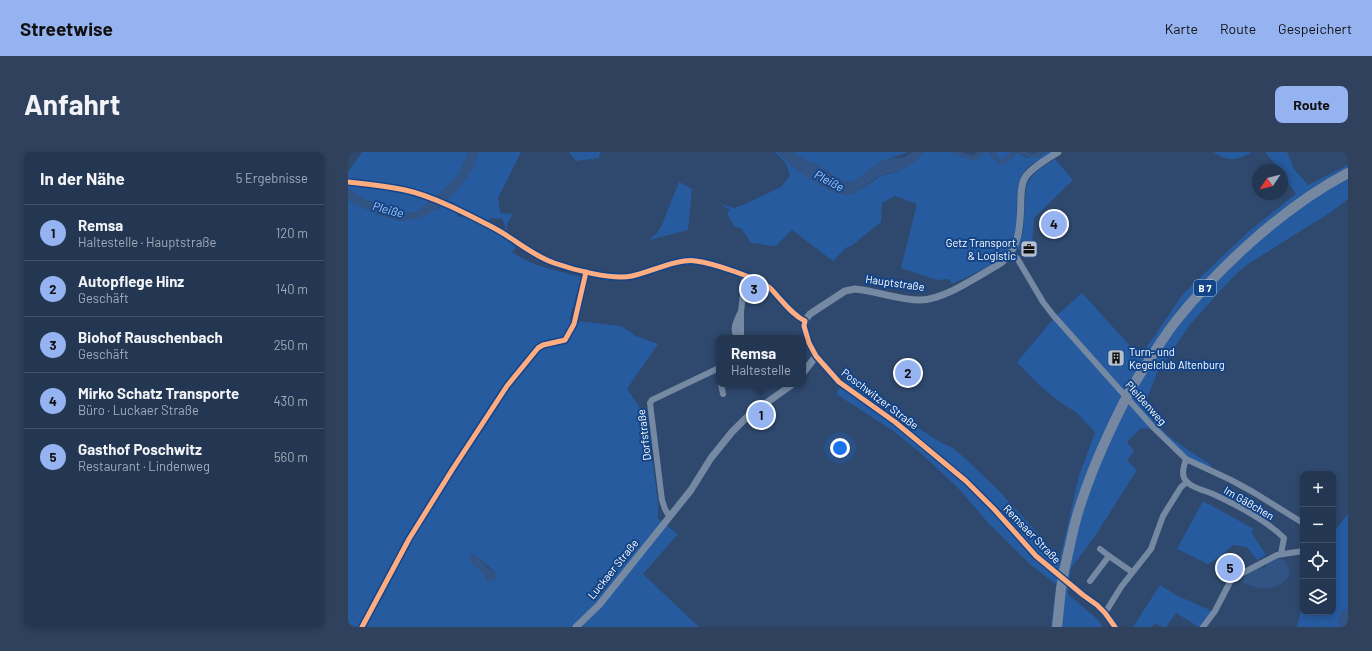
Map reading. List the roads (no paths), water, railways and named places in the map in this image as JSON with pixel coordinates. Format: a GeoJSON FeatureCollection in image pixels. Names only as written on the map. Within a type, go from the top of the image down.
{"type":"FeatureCollection","features":[{"type":"Feature","properties":{"kind":"highway","name":"B 7"},"geometry":{"type":"LineString","coordinates":[[1057,627],[1060,590],[1075,524],[1085,489],[1104,442],[1130,390],[1151,356],[1176,321],[1219,272],[1252,242],[1299,204],[1348,173]]}},
{"type":"Feature","properties":{"kind":"street","name":"Hauptstraße"},"geometry":{"type":"LineString","coordinates":[[805,321],[810,314],[845,290],[866,290],[918,300],[938,296],[1001,263],[1011,253],[1017,240],[1020,227],[1022,188],[1025,177],[1034,167],[1058,152]]}},
{"type":"Feature","properties":{"kind":"street"},"geometry":{"type":"LineString","coordinates":[[348,182],[406,190],[425,196],[496,229],[535,255],[554,263],[586,272],[629,276],[683,261],[695,260],[757,280],[782,299],[797,317],[805,321],[804,326],[809,343],[816,356],[806,369]]}},
{"type":"Feature","properties":{"kind":"street","name":"Pleißenweg"},"geometry":{"type":"LineString","coordinates":[[1011,253],[1017,258],[1043,302],[1053,315],[1153,427],[1186,459],[1231,480],[1300,521]]}},
{"type":"Feature","properties":{"kind":"street"},"geometry":{"type":"LineString","coordinates":[[741,335],[742,328],[740,312],[745,276]]}},
{"type":"Feature","properties":{"kind":"street"},"geometry":{"type":"LineString","coordinates":[[736,335],[734,329],[735,323],[740,312]]}},
{"type":"Feature","properties":{"kind":"street","name":"Poschwitzer Straße"},"geometry":{"type":"LineString","coordinates":[[816,356],[838,382],[895,422],[935,454]]}},
{"type":"Feature","properties":{"kind":"street","name":"Dorfstraße"},"geometry":{"type":"LineString","coordinates":[[667,519],[662,500],[650,403],[658,397],[716,370]]}},
{"type":"Feature","properties":{"kind":"street"},"geometry":{"type":"LineString","coordinates":[[722,387],[723,394]]}},
{"type":"Feature","properties":{"kind":"street"},"geometry":{"type":"LineString","coordinates":[[667,519],[691,490],[711,458],[732,432],[748,416],[789,387]]}},
{"type":"Feature","properties":{"kind":"street","name":"Remsaer Straße"},"geometry":{"type":"LineString","coordinates":[[935,454],[966,481],[994,509],[1036,556],[1105,613],[1115,627]]}},
{"type":"Feature","properties":{"kind":"street"},"geometry":{"type":"LineString","coordinates":[[1105,613],[1132,572],[1151,549],[1163,516],[1181,486],[1187,482],[1182,472],[1186,459]]}},
{"type":"Feature","properties":{"kind":"street","name":"Im Gäßchen"},"geometry":{"type":"LineString","coordinates":[[1187,482],[1230,502],[1277,531],[1284,538],[1281,554]]}},
{"type":"Feature","properties":{"kind":"street","name":"Luckaer Straße"},"geometry":{"type":"LineString","coordinates":[[576,627],[599,605],[667,519]]}},
{"type":"Feature","properties":{"kind":"street"},"geometry":{"type":"LineString","coordinates":[[1100,549],[1132,572]]}},
{"type":"Feature","properties":{"kind":"street"},"geometry":{"type":"LineString","coordinates":[[1203,627],[1215,611],[1230,582],[1235,577],[1277,555],[1300,551]]}},
{"type":"Feature","properties":{"kind":"street"},"geometry":{"type":"LineString","coordinates":[[1090,581],[1110,556]]}},
{"type":"Feature","properties":{"kind":"water","name":"Pleiße"},"geometry":{"type":"Polygon","coordinates":[[[468,152],[478,152],[477,158],[470,173],[456,191],[442,204],[417,219],[405,221],[392,219],[364,209],[348,200],[348,189],[364,199],[393,209],[407,213],[416,212],[447,187],[459,174],[468,152]]]}},
{"type":"Feature","properties":{"kind":"water","name":"Pleiße"},"geometry":{"type":"Polygon","coordinates":[[[778,152],[793,152],[807,161],[818,165],[844,182],[855,181],[883,161],[894,158],[903,158],[913,152],[923,152],[910,166],[878,176],[857,192],[845,195],[835,193],[824,188],[802,174],[778,152]]]}},
{"type":"Feature","properties":{"kind":"water"},"geometry":{"type":"Polygon","coordinates":[[[951,152],[961,152],[973,156],[978,152],[986,152],[976,160],[972,161],[951,152]]]}},
{"type":"Feature","properties":{"kind":"water"},"geometry":{"type":"Polygon","coordinates":[[[989,152],[995,152],[1002,160],[1012,152],[1026,152],[1032,154],[1045,152],[1034,158],[1017,153],[1009,161],[1002,165],[998,164],[989,152]]]}},
{"type":"Feature","properties":{"kind":"water"},"geometry":{"type":"Polygon","coordinates":[[[472,554],[479,558],[489,569],[495,572],[496,578],[494,580],[487,582],[483,572],[472,564],[469,556],[472,554]]]}},
{"type":"Feature","properties":{"kind":"water"},"geometry":{"type":"Polygon","coordinates":[[[1276,558],[1284,560],[1288,565],[1289,574],[1284,582],[1274,587],[1265,588],[1243,583],[1242,581],[1247,573],[1261,566],[1262,568],[1266,567],[1266,563],[1276,558]]]}},
{"type":"Feature","properties":{"kind":"water"},"geometry":{"type":"Polygon","coordinates":[[[1348,609],[1348,627],[1341,627],[1338,620],[1342,611],[1348,609]]]}},
{"type":"Feature","properties":{"kind":"place","name":"Mirko Schatz Transporte"},"geometry":{"type":"Point","coordinates":[1054,224]}},
{"type":"Feature","properties":{"kind":"place","name":"Getz Transport & Logistic"},"geometry":{"type":"Point","coordinates":[1029,249]}},
{"type":"Feature","properties":{"kind":"place","name":"Biohof Rauschenbach"},"geometry":{"type":"Point","coordinates":[754,289]}},
{"type":"Feature","properties":{"kind":"place","name":"Turn- und Kegelclub Altenburg"},"geometry":{"type":"Point","coordinates":[1116,358]}},
{"type":"Feature","properties":{"kind":"place","name":"Autopflege Hinz"},"geometry":{"type":"Point","coordinates":[908,373]}},
{"type":"Feature","properties":{"kind":"place","name":"Remsa"},"geometry":{"type":"Point","coordinates":[761,415]}},
{"type":"Feature","properties":{"kind":"place","name":"Gasthof Poschwitz"},"geometry":{"type":"Point","coordinates":[1230,568]}}]}
